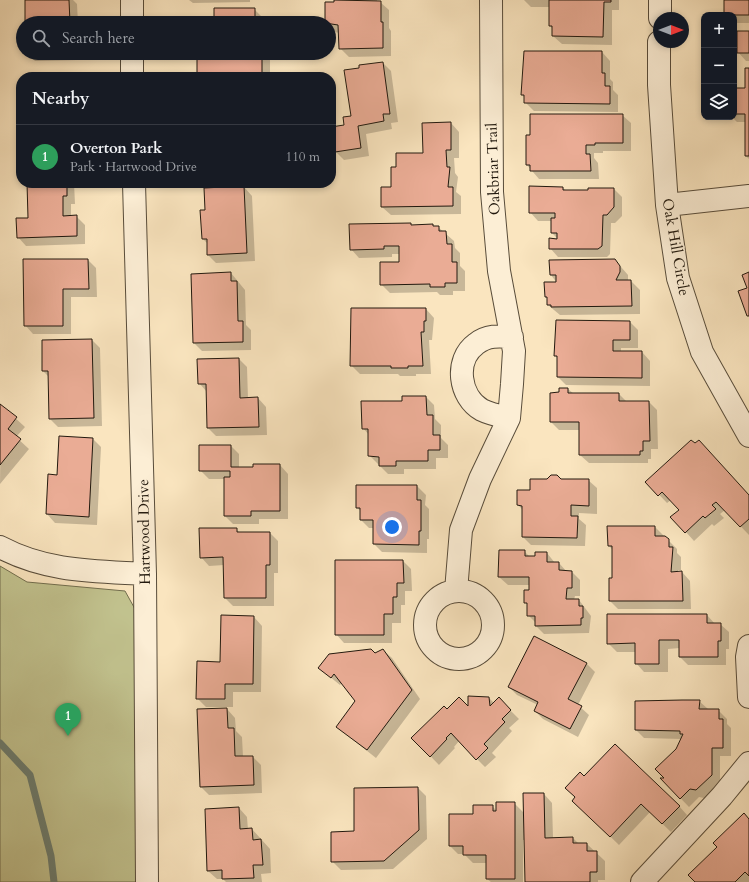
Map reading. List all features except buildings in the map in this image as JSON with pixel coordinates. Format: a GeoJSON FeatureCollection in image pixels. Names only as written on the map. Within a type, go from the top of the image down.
{"type":"FeatureCollection","features":[{"type":"Feature","properties":{"kind":"street"},"geometry":{"type":"LineString","coordinates":[[132,0],[132,16]]}},
{"type":"Feature","properties":{"kind":"street","name":"Oakbriar Trail"},"geometry":{"type":"LineString","coordinates":[[456,591],[461,530],[480,479],[508,418],[514,351],[499,271],[492,192],[491,0]]}},
{"type":"Feature","properties":{"kind":"street"},"geometry":{"type":"LineString","coordinates":[[660,0],[660,12]]}},
{"type":"Feature","properties":{"kind":"street","name":"Oak Hill Circle"},"geometry":{"type":"LineString","coordinates":[[659,48],[659,85],[666,205],[678,278],[702,352],[749,436]]}},
{"type":"Feature","properties":{"kind":"street"},"geometry":{"type":"LineString","coordinates":[[132,60],[132,72]]}},
{"type":"Feature","properties":{"kind":"street","name":"Hartwood Drive"},"geometry":{"type":"LineString","coordinates":[[134,188],[145,574],[147,882]]}},
{"type":"Feature","properties":{"kind":"street"},"geometry":{"type":"LineString","coordinates":[[666,205],[749,196]]}},
{"type":"Feature","properties":{"kind":"street"},"geometry":{"type":"LineString","coordinates":[[508,418],[481,410],[467,396],[461,378],[464,359],[476,344],[493,336],[512,337]]}},
{"type":"Feature","properties":{"kind":"street"},"geometry":{"type":"LineString","coordinates":[[0,547],[19,557],[58,568],[145,574]]}},
{"type":"Feature","properties":{"kind":"street"},"geometry":{"type":"LineString","coordinates":[[749,646],[747,657],[749,697]]}},
{"type":"Feature","properties":{"kind":"street"},"geometry":{"type":"LineString","coordinates":[[642,882],[722,796],[749,763]]}},
{"type":"Feature","properties":{"kind":"green space"},"geometry":{"type":"Polygon","coordinates":[[[0,566],[27,582],[125,591],[135,609],[136,862],[138,882],[0,882],[0,566]]]}},
{"type":"Feature","properties":{"kind":"waterway"},"geometry":{"type":"LineString","coordinates":[[0,743],[30,775],[51,856],[54,882]]}},
{"type":"Feature","properties":{"kind":"place","name":"Overton Park"},"geometry":{"type":"Point","coordinates":[68,736]}}]}
